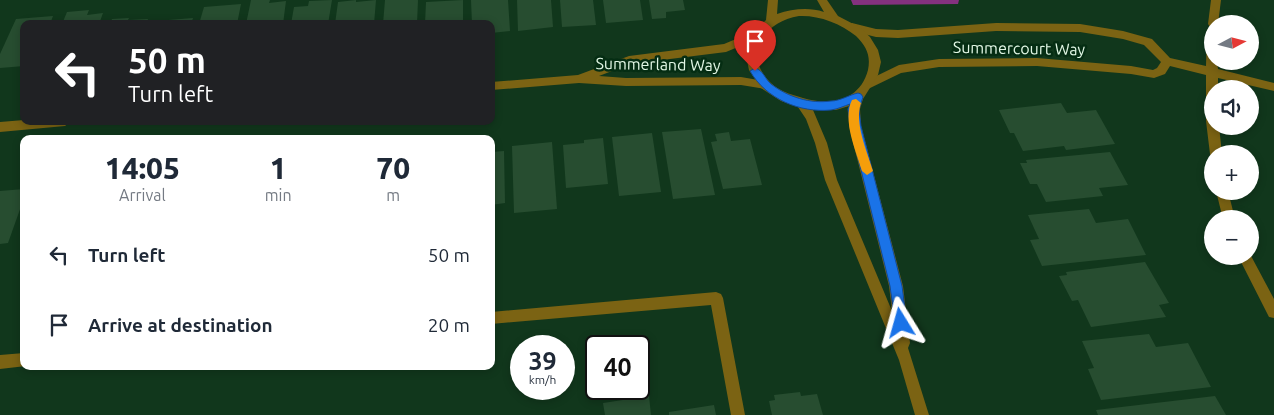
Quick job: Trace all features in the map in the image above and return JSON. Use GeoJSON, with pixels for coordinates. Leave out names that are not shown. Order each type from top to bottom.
{"type":"FeatureCollection","features":[{"type":"Feature","properties":{"kind":"street"},"geometry":{"type":"LineString","coordinates":[[771,22],[772,0]]}},
{"type":"Feature","properties":{"kind":"street"},"geometry":{"type":"LineString","coordinates":[[822,0],[834,18]]}},
{"type":"Feature","properties":{"kind":"street"},"geometry":{"type":"LineString","coordinates":[[1214,15],[1216,0]]}},
{"type":"Feature","properties":{"kind":"street"},"geometry":{"type":"LineString","coordinates":[[858,97],[833,106],[812,105],[782,97],[765,85],[755,71],[751,57],[753,44],[760,33],[771,22],[788,13],[797,12],[820,14],[834,18],[852,27],[871,46],[875,57],[875,68],[868,85],[858,97],[854,109],[855,126],[896,286],[906,360]]}},
{"type":"Feature","properties":{"kind":"street","name":"Summercourt Way"},"geometry":{"type":"LineString","coordinates":[[852,27],[876,33],[898,34],[996,27],[1080,28],[1123,35],[1148,42],[1167,61],[1161,71],[1154,74],[1131,70],[1036,62],[939,63],[899,69],[868,85]]}},
{"type":"Feature","properties":{"kind":"street","name":"Summerland Way"},"geometry":{"type":"LineString","coordinates":[[579,79],[629,60],[726,48],[760,33]]}},
{"type":"Feature","properties":{"kind":"street"},"geometry":{"type":"LineString","coordinates":[[1167,61],[1274,87]]}},
{"type":"Feature","properties":{"kind":"street"},"geometry":{"type":"LineString","coordinates":[[1212,72],[1212,80]]}},
{"type":"Feature","properties":{"kind":"street","name":"Summerland Way"},"geometry":{"type":"LineString","coordinates":[[495,86],[579,79],[626,82],[741,81],[765,85]]}},
{"type":"Feature","properties":{"kind":"street"},"geometry":{"type":"LineString","coordinates":[[802,102],[811,117],[831,180],[906,360],[922,415]]}},
{"type":"Feature","properties":{"kind":"street"},"geometry":{"type":"LineString","coordinates":[[0,127],[22,125]]}},
{"type":"Feature","properties":{"kind":"street"},"geometry":{"type":"LineString","coordinates":[[1249,265],[1274,312]]}},
{"type":"Feature","properties":{"kind":"street"},"geometry":{"type":"LineString","coordinates":[[495,318],[716,298],[738,415]]}},
{"type":"Feature","properties":{"kind":"street"},"geometry":{"type":"LineString","coordinates":[[0,362],[20,360]]}},
{"type":"Feature","properties":{"kind":"shaded area"},"geometry":{"type":"Polygon","coordinates":[[[851,0],[959,0],[958,4],[853,5],[851,0]]]}},
{"type":"Feature","properties":{"kind":"building"},"geometry":{"type":"Polygon","coordinates":[[[251,0],[270,0],[269,3],[286,1],[284,20],[247,20],[251,0]]]}},
{"type":"Feature","properties":{"kind":"building"},"geometry":{"type":"Polygon","coordinates":[[[332,0],[329,20],[292,20],[294,7],[308,6],[309,1],[332,0]]]}},
{"type":"Feature","properties":{"kind":"building"},"geometry":{"type":"Polygon","coordinates":[[[376,0],[374,20],[336,20],[338,2],[376,0]]]}},
{"type":"Feature","properties":{"kind":"building"},"geometry":{"type":"Polygon","coordinates":[[[385,0],[418,0],[417,20],[383,20],[385,0]]]}},
{"type":"Feature","properties":{"kind":"building"},"geometry":{"type":"Polygon","coordinates":[[[463,0],[463,20],[425,20],[426,2],[463,0]]]}},
{"type":"Feature","properties":{"kind":"building"},"geometry":{"type":"Polygon","coordinates":[[[471,0],[508,0],[510,31],[495,33],[495,20],[472,20],[471,0]]]}},
{"type":"Feature","properties":{"kind":"building"},"geometry":{"type":"Polygon","coordinates":[[[517,0],[551,0],[553,27],[518,31],[517,0]]]}},
{"type":"Feature","properties":{"kind":"building"},"geometry":{"type":"Polygon","coordinates":[[[560,0],[593,0],[596,25],[562,27],[560,0]]]}},
{"type":"Feature","properties":{"kind":"building"},"geometry":{"type":"Polygon","coordinates":[[[603,0],[640,0],[643,20],[606,23],[603,0]]]}},
{"type":"Feature","properties":{"kind":"building"},"geometry":{"type":"Polygon","coordinates":[[[649,0],[683,0],[685,10],[666,12],[666,18],[652,19],[649,0]]]}},
{"type":"Feature","properties":{"kind":"building"},"geometry":{"type":"Polygon","coordinates":[[[241,4],[238,20],[200,20],[204,7],[241,4]]]}},
{"type":"Feature","properties":{"kind":"building"},"geometry":{"type":"Polygon","coordinates":[[[89,10],[87,15],[103,13],[100,20],[64,20],[67,12],[89,10]]]}},
{"type":"Feature","properties":{"kind":"building"},"geometry":{"type":"Polygon","coordinates":[[[53,16],[52,20],[20,20],[20,66],[0,68],[0,54],[16,19],[53,16]]]}},
{"type":"Feature","properties":{"kind":"building"},"geometry":{"type":"Polygon","coordinates":[[[129,18],[128,20],[112,19],[129,18]]]}},
{"type":"Feature","properties":{"kind":"building"},"geometry":{"type":"Polygon","coordinates":[[[193,18],[192,20],[168,20],[193,18]]]}},
{"type":"Feature","properties":{"kind":"building"},"geometry":{"type":"Polygon","coordinates":[[[1061,103],[1067,113],[1096,110],[1115,144],[1066,150],[1064,146],[1023,151],[1014,133],[1010,133],[999,110],[1061,103]]]}},
{"type":"Feature","properties":{"kind":"building"},"geometry":{"type":"Polygon","coordinates":[[[701,129],[715,195],[673,199],[662,132],[701,129]]]}},
{"type":"Feature","properties":{"kind":"building"},"geometry":{"type":"Polygon","coordinates":[[[729,132],[731,141],[750,139],[762,185],[723,189],[711,142],[717,141],[715,134],[729,132]]]}},
{"type":"Feature","properties":{"kind":"building"},"geometry":{"type":"Polygon","coordinates":[[[652,133],[661,192],[619,196],[612,137],[652,133]]]}},
{"type":"Feature","properties":{"kind":"building"},"geometry":{"type":"Polygon","coordinates":[[[603,138],[608,184],[566,188],[563,145],[584,143],[584,140],[603,138]]]}},
{"type":"Feature","properties":{"kind":"building"},"geometry":{"type":"Polygon","coordinates":[[[552,142],[557,209],[514,213],[512,146],[552,142]]]}},
{"type":"Feature","properties":{"kind":"building"},"geometry":{"type":"Polygon","coordinates":[[[504,151],[505,203],[495,204],[495,152],[504,151]]]}},
{"type":"Feature","properties":{"kind":"building"},"geometry":{"type":"Polygon","coordinates":[[[1110,152],[1128,185],[1099,188],[1103,196],[1046,202],[1037,184],[1030,184],[1020,163],[1027,163],[1026,160],[1110,152]]]}},
{"type":"Feature","properties":{"kind":"building"},"geometry":{"type":"Polygon","coordinates":[[[20,189],[20,209],[8,243],[0,244],[0,191],[20,189]]]}},
{"type":"Feature","properties":{"kind":"building"},"geometry":{"type":"Polygon","coordinates":[[[1089,209],[1096,223],[1128,219],[1146,255],[1042,266],[1030,240],[1039,239],[1028,215],[1089,209]]]}},
{"type":"Feature","properties":{"kind":"building"},"geometry":{"type":"Polygon","coordinates":[[[1145,262],[1169,303],[1159,305],[1166,317],[1091,327],[1078,300],[1072,301],[1059,276],[1067,275],[1066,272],[1145,262]]]}},
{"type":"Feature","properties":{"kind":"building"},"geometry":{"type":"Polygon","coordinates":[[[1149,334],[1156,347],[1188,343],[1211,387],[1101,400],[1088,369],[1094,368],[1082,341],[1149,334]]]}},
{"type":"Feature","properties":{"kind":"building"},"geometry":{"type":"Polygon","coordinates":[[[800,392],[801,396],[817,394],[823,415],[772,415],[769,401],[775,400],[774,395],[800,392]]]}},
{"type":"Feature","properties":{"kind":"building"},"geometry":{"type":"Polygon","coordinates":[[[1215,396],[1226,415],[1098,415],[1096,410],[1215,396]]]}},
{"type":"Feature","properties":{"kind":"building"},"geometry":{"type":"Polygon","coordinates":[[[623,400],[649,400],[651,415],[605,415],[603,403],[623,400]]]}},
{"type":"Feature","properties":{"kind":"building"},"geometry":{"type":"Polygon","coordinates":[[[714,405],[716,415],[669,415],[669,412],[714,405]]]}},
{"type":"Feature","properties":{"kind":"slow traffic"},"geometry":{"type":"LineString","coordinates":[[856,103],[854,109],[855,126],[867,171]]}},
{"type":"Feature","properties":{"kind":"route"},"geometry":{"type":"LineString","coordinates":[[755,71],[765,85],[782,97],[812,105],[833,106],[858,97],[854,109],[855,126],[896,286],[901,323]]}}]}
